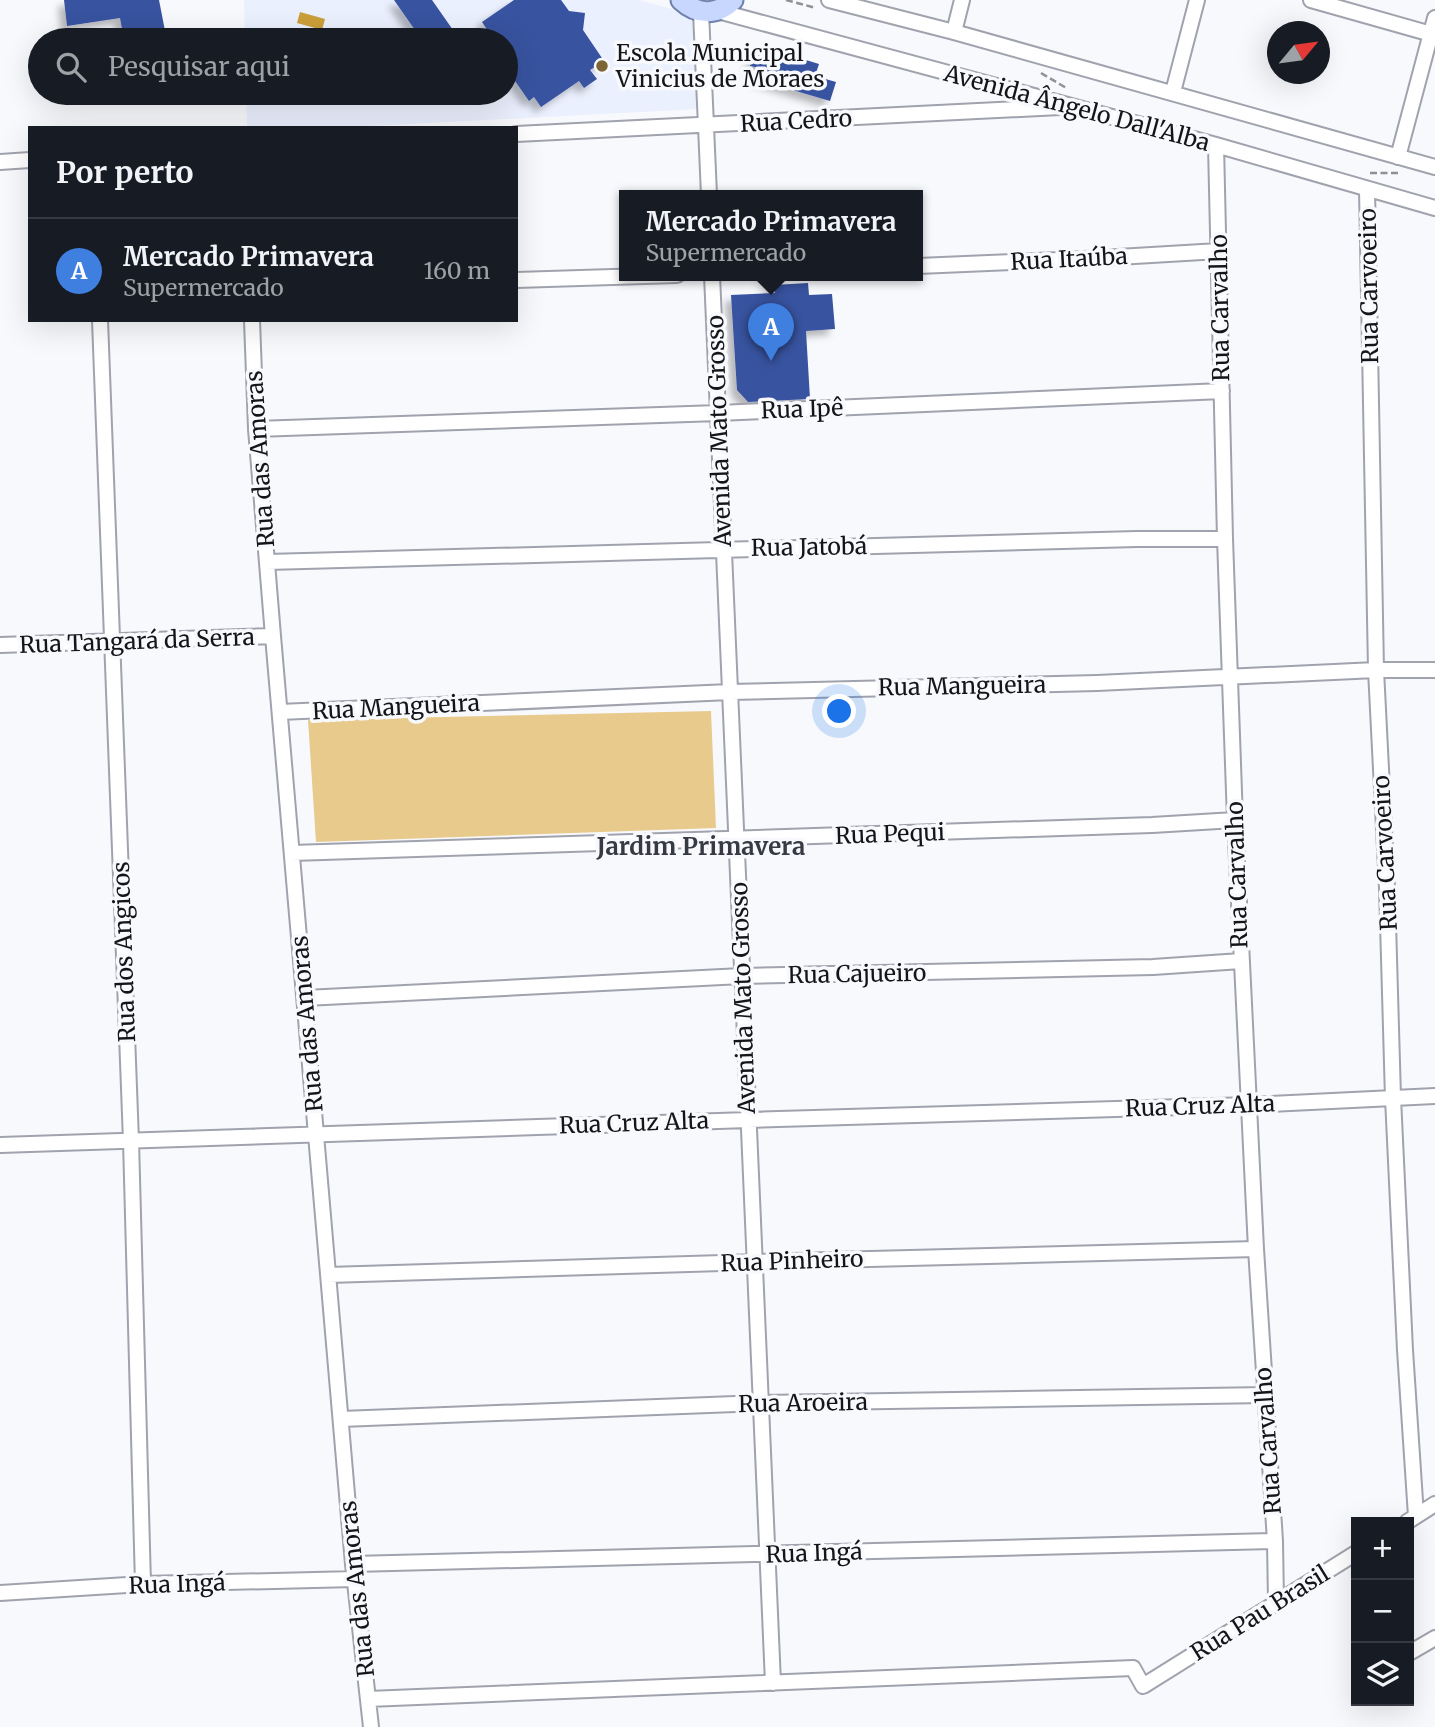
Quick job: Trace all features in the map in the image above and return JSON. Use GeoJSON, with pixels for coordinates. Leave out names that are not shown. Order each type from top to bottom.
{"type":"FeatureCollection","features":[{"type":"Feature","properties":{"kind":"main road","name":"Avenida Ângelo Dall'Alba"},"geometry":{"type":"LineString","coordinates":[[664,0],[704,6]]}},
{"type":"Feature","properties":{"kind":"street"},"geometry":{"type":"LineString","coordinates":[[954,32],[962,0]]}},
{"type":"Feature","properties":{"kind":"street"},"geometry":{"type":"LineString","coordinates":[[1173,92],[1197,0]]}},
{"type":"Feature","properties":{"kind":"street"},"geometry":{"type":"LineString","coordinates":[[1311,0],[1432,34]]}},
{"type":"Feature","properties":{"kind":"street","name":"Avenida Ângelo Dall'Alba"},"geometry":{"type":"LineString","coordinates":[[827,5],[954,32],[1435,167]]}},
{"type":"Feature","properties":{"kind":"street","name":"Avenida Ângelo Dall'Alba"},"geometry":{"type":"LineString","coordinates":[[704,6],[1216,145],[1367,181],[1435,208]]}},
{"type":"Feature","properties":{"kind":"street"},"geometry":{"type":"LineString","coordinates":[[704,6],[709,190]]}},
{"type":"Feature","properties":{"kind":"street"},"geometry":{"type":"LineString","coordinates":[[1398,157],[1435,18]]}},
{"type":"Feature","properties":{"kind":"street","name":"Rua Cedro"},"geometry":{"type":"LineString","coordinates":[[518,134],[1075,107]]}},
{"type":"Feature","properties":{"kind":"street","name":"Rua Carvalho"},"geometry":{"type":"LineString","coordinates":[[1216,145],[1235,820],[1256,1249],[1275,1541],[1276,1603]]}},
{"type":"Feature","properties":{"kind":"street"},"geometry":{"type":"LineString","coordinates":[[0,162],[28,160]]}},
{"type":"Feature","properties":{"kind":"street","name":"Rua Carvoeiro"},"geometry":{"type":"LineString","coordinates":[[1367,181],[1376,670],[1412,1517]]}},
{"type":"Feature","properties":{"kind":"street","name":"Rua Itaúba"},"geometry":{"type":"LineString","coordinates":[[923,266],[1219,251]]}},
{"type":"Feature","properties":{"kind":"street"},"geometry":{"type":"LineString","coordinates":[[518,281],[619,277]]}},
{"type":"Feature","properties":{"kind":"street","name":"Avenida Mato Grosso"},"geometry":{"type":"LineString","coordinates":[[712,281],[773,1683]]}},
{"type":"Feature","properties":{"kind":"street","name":"Rua dos Angicos"},"geometry":{"type":"LineString","coordinates":[[100,322],[131,1141],[143,1584]]}},
{"type":"Feature","properties":{"kind":"street","name":"Rua das Amoras"},"geometry":{"type":"LineString","coordinates":[[252,322],[256,429],[273,636],[353,1563],[371,1727]]}},
{"type":"Feature","properties":{"kind":"street","name":"Rua Ipê"},"geometry":{"type":"LineString","coordinates":[[256,429],[1222,391]]}},
{"type":"Feature","properties":{"kind":"street","name":"Rua Jatobá"},"geometry":{"type":"LineString","coordinates":[[267,562],[1137,539],[1225,539]]}},
{"type":"Feature","properties":{"kind":"street","name":"Rua Tangará da Serra"},"geometry":{"type":"LineString","coordinates":[[0,645],[273,636]]}},
{"type":"Feature","properties":{"kind":"street","name":"Rua Mangueira"},"geometry":{"type":"LineString","coordinates":[[280,712],[730,692],[1097,683],[1376,670],[1435,670]]}},
{"type":"Feature","properties":{"kind":"street","name":"Rua Pequi"},"geometry":{"type":"LineString","coordinates":[[292,853],[1124,826],[1235,820]]}},
{"type":"Feature","properties":{"kind":"street","name":"Rua Cajueiro"},"geometry":{"type":"LineString","coordinates":[[305,998],[742,976],[1153,967],[1241,961]]}},
{"type":"Feature","properties":{"kind":"street","name":"Rua Cruz Alta"},"geometry":{"type":"LineString","coordinates":[[0,1145],[1435,1097]]}},
{"type":"Feature","properties":{"kind":"street","name":"Rua Pinheiro"},"geometry":{"type":"LineString","coordinates":[[328,1275],[1256,1249]]}},
{"type":"Feature","properties":{"kind":"street","name":"Rua Aroeira"},"geometry":{"type":"LineString","coordinates":[[341,1419],[761,1403],[1266,1395]]}},
{"type":"Feature","properties":{"kind":"street"},"geometry":{"type":"LineString","coordinates":[[1414,1518],[1435,1504]]}},
{"type":"Feature","properties":{"kind":"street","name":"Rua Ingá"},"geometry":{"type":"LineString","coordinates":[[353,1563],[1275,1541]]}},
{"type":"Feature","properties":{"kind":"street","name":"Rua Pau Brasil"},"geometry":{"type":"LineString","coordinates":[[773,1683],[1133,1668],[1143,1686],[1351,1556]]}},
{"type":"Feature","properties":{"kind":"street","name":"Rua Ingá"},"geometry":{"type":"LineString","coordinates":[[0,1593],[143,1584],[355,1579]]}},
{"type":"Feature","properties":{"kind":"street"},"geometry":{"type":"LineString","coordinates":[[1414,1650],[1435,1637]]}},
{"type":"Feature","properties":{"kind":"street"},"geometry":{"type":"LineString","coordinates":[[368,1699],[773,1683]]}},
{"type":"Feature","properties":{"kind":"path"},"geometry":{"type":"LineString","coordinates":[[786,0],[827,5]]}},
{"type":"Feature","properties":{"kind":"path"},"geometry":{"type":"LineString","coordinates":[[1035,69],[1068,89]]}},
{"type":"Feature","properties":{"kind":"path"},"geometry":{"type":"LineString","coordinates":[[1367,181],[1409,172]]}},
{"type":"Feature","properties":{"kind":"shaded area","name":"Escola Municipal Vinicius de Moraes"},"geometry":{"type":"Polygon","coordinates":[[[244,0],[639,0],[687,13],[693,23],[698,39],[698,109],[371,126],[247,126],[246,105],[518,105],[518,28],[245,28],[244,0]]]}},
{"type":"Feature","properties":{"kind":"shaded area"},"geometry":{"type":"Polygon","coordinates":[[[300,12],[325,19],[323,28],[297,23],[300,12]]]}},
{"type":"Feature","properties":{"kind":"shaded area"},"geometry":{"type":"Polygon","coordinates":[[[711,711],[716,828],[316,842],[308,720],[711,711]]]}},
{"type":"Feature","properties":{"kind":"building"},"geometry":{"type":"Polygon","coordinates":[[[64,0],[159,0],[164,28],[122,28],[120,18],[67,26],[64,0]]]}},
{"type":"Feature","properties":{"kind":"building"},"geometry":{"type":"Polygon","coordinates":[[[394,0],[432,0],[452,28],[414,28],[394,0]]]}},
{"type":"Feature","properties":{"kind":"building"},"geometry":{"type":"Polygon","coordinates":[[[514,0],[561,0],[569,11],[585,13],[583,30],[604,61],[590,70],[597,79],[584,88],[579,81],[541,107],[534,97],[529,101],[518,85],[518,28],[486,28],[482,22],[514,0]]]}},
{"type":"Feature","properties":{"kind":"building"},"geometry":{"type":"Polygon","coordinates":[[[757,45],[819,64],[815,76],[836,82],[830,101],[752,78],[755,67],[750,66],[757,45]]]}},
{"type":"Feature","properties":{"kind":"building"},"geometry":{"type":"Polygon","coordinates":[[[808,283],[809,295],[832,294],[835,329],[806,331],[810,399],[748,402],[737,390],[731,295],[775,293],[774,285],[808,283]]]}},
{"type":"Feature","properties":{"kind":"place","name":"Escola Municipal Vinicius de Moraes"},"geometry":{"type":"Point","coordinates":[602,66]}},
{"type":"Feature","properties":{"kind":"place","name":"Mercado Primavera"},"geometry":{"type":"Point","coordinates":[771,361]}},
{"type":"Feature","properties":{"kind":"district","name":"Jardim Primavera"},"geometry":{"type":"Point","coordinates":[701,847]}}]}
